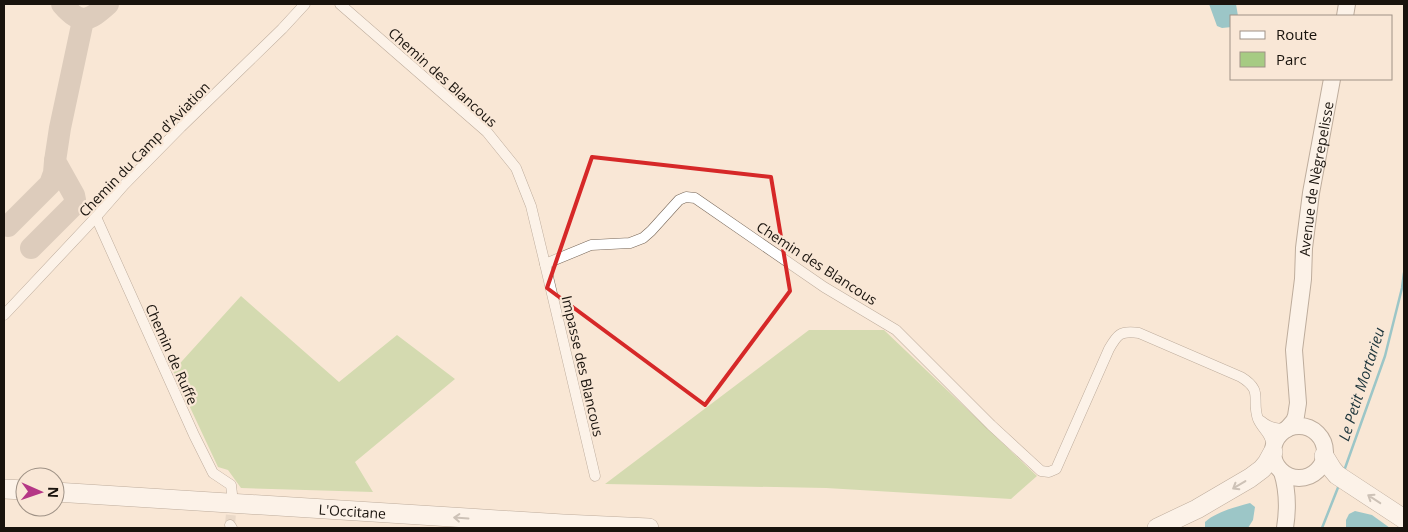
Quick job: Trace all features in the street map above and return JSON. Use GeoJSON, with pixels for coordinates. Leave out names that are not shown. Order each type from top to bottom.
{"type":"FeatureCollection","features":[{"type":"Feature","properties":{"kind":"highway"},"geometry":{"type":"LineString","coordinates":[[1158,528],[1197,509],[1262,470],[1268,463],[1273,450]]}},
{"type":"Feature","properties":{"kind":"highway"},"geometry":{"type":"LineString","coordinates":[[1324,456],[1337,475],[1404,519]]}},
{"type":"Feature","properties":{"kind":"highway","name":"L'Occitane"},"geometry":{"type":"LineString","coordinates":[[65,493],[649,528]]}},
{"type":"Feature","properties":{"kind":"highway","name":"L'Occitane"},"geometry":{"type":"LineString","coordinates":[[65,505],[421,528]]}},
{"type":"Feature","properties":{"kind":"main road","name":"Avenue de Nègrepelisse"},"geometry":{"type":"LineString","coordinates":[[1314,431],[1308,412],[1303,279],[1304,248],[1310,193],[1332,80]]}},
{"type":"Feature","properties":{"kind":"main road","name":"Avenue de Nègrepelisse"},"geometry":{"type":"LineString","coordinates":[[1287,429],[1294,421],[1297,409],[1294,350],[1303,279]]}},
{"type":"Feature","properties":{"kind":"main road"},"geometry":{"type":"LineString","coordinates":[[1301,426],[1314,431],[1324,448],[1322,463],[1318,469],[1313,474],[1298,478],[1282,472],[1274,459],[1273,450],[1276,440],[1287,429],[1301,426]]}},
{"type":"Feature","properties":{"kind":"main road"},"geometry":{"type":"LineString","coordinates":[[1282,472],[1287,492],[1285,528]]}},
{"type":"Feature","properties":{"kind":"main road"},"geometry":{"type":"LineString","coordinates":[[1285,528],[1294,502],[1306,477]]}},
{"type":"Feature","properties":{"kind":"street","name":"Chemin du Camp d'Aviation"},"geometry":{"type":"LineString","coordinates":[[4,315],[130,178],[282,29],[305,4]]}},
{"type":"Feature","properties":{"kind":"street","name":"Chemin des Blancous"},"geometry":{"type":"LineString","coordinates":[[340,4],[487,132],[516,168],[531,206],[545,264],[591,245],[630,243],[643,238],[679,200],[686,197],[695,198],[824,287],[896,330],[991,425],[1041,471],[1046,473],[1056,469],[1109,349],[1117,336],[1125,332],[1138,333],[1250,382],[1255,390],[1258,419],[1270,438],[1273,450]]}},
{"type":"Feature","properties":{"kind":"street","name":"Chemin de Ruffe"},"geometry":{"type":"LineString","coordinates":[[96,217],[194,435],[213,473],[231,486],[232,494]]}},
{"type":"Feature","properties":{"kind":"street","name":"Impasse des Blancous"},"geometry":{"type":"LineString","coordinates":[[545,264],[595,476]]}},
{"type":"Feature","properties":{"kind":"street"},"geometry":{"type":"LineString","coordinates":[[1258,419],[1268,427],[1287,429]]}},
{"type":"Feature","properties":{"kind":"highlighted area"},"geometry":{"type":"Polygon","coordinates":[[[592,157],[771,177],[790,291],[705,405],[547,288],[592,157]]]}},
{"type":"Feature","properties":{"kind":"green space"},"geometry":{"type":"Polygon","coordinates":[[[241,296],[339,382],[397,335],[455,379],[355,462],[373,492],[241,488],[228,470],[218,467],[173,371],[241,296]]]}},
{"type":"Feature","properties":{"kind":"green space"},"geometry":{"type":"Polygon","coordinates":[[[809,330],[884,330],[1037,476],[1011,499],[826,488],[605,484],[809,330]]]}},
{"type":"Feature","properties":{"kind":"water"},"geometry":{"type":"Polygon","coordinates":[[[1209,4],[1236,4],[1238,15],[1230,15],[1230,27],[1222,28],[1217,26],[1209,4]]]}},
{"type":"Feature","properties":{"kind":"water"},"geometry":{"type":"Polygon","coordinates":[[[1250,503],[1255,507],[1253,520],[1248,528],[1205,527],[1205,522],[1215,515],[1250,503]]]}},
{"type":"Feature","properties":{"kind":"water"},"geometry":{"type":"Polygon","coordinates":[[[1355,511],[1372,515],[1390,528],[1346,528],[1346,520],[1349,514],[1355,511]]]}},
{"type":"Feature","properties":{"kind":"waterway","name":"Le Petit Mortarieu"},"geometry":{"type":"LineString","coordinates":[[1344,471],[1385,356],[1404,273]]}},
{"type":"Feature","properties":{"kind":"waterway","name":"Le Petit Mortarieu"},"geometry":{"type":"LineString","coordinates":[[1322,528],[1339,485]]}},
{"type":"Feature","properties":{"kind":"taxiway"},"geometry":{"type":"LineString","coordinates":[[62,4],[75,16],[85,19],[108,4]]}},
{"type":"Feature","properties":{"kind":"taxiway"},"geometry":{"type":"LineString","coordinates":[[31,248],[74,205],[74,195],[55,161],[60,128],[82,25],[86,19]]}},
{"type":"Feature","properties":{"kind":"taxiway"},"geometry":{"type":"LineString","coordinates":[[8,226],[50,184],[54,173],[55,161]]}},
{"type":"Feature","properties":{"kind":"tunnel"},"geometry":{"type":"LineString","coordinates":[[230,525],[232,501]]}}]}
